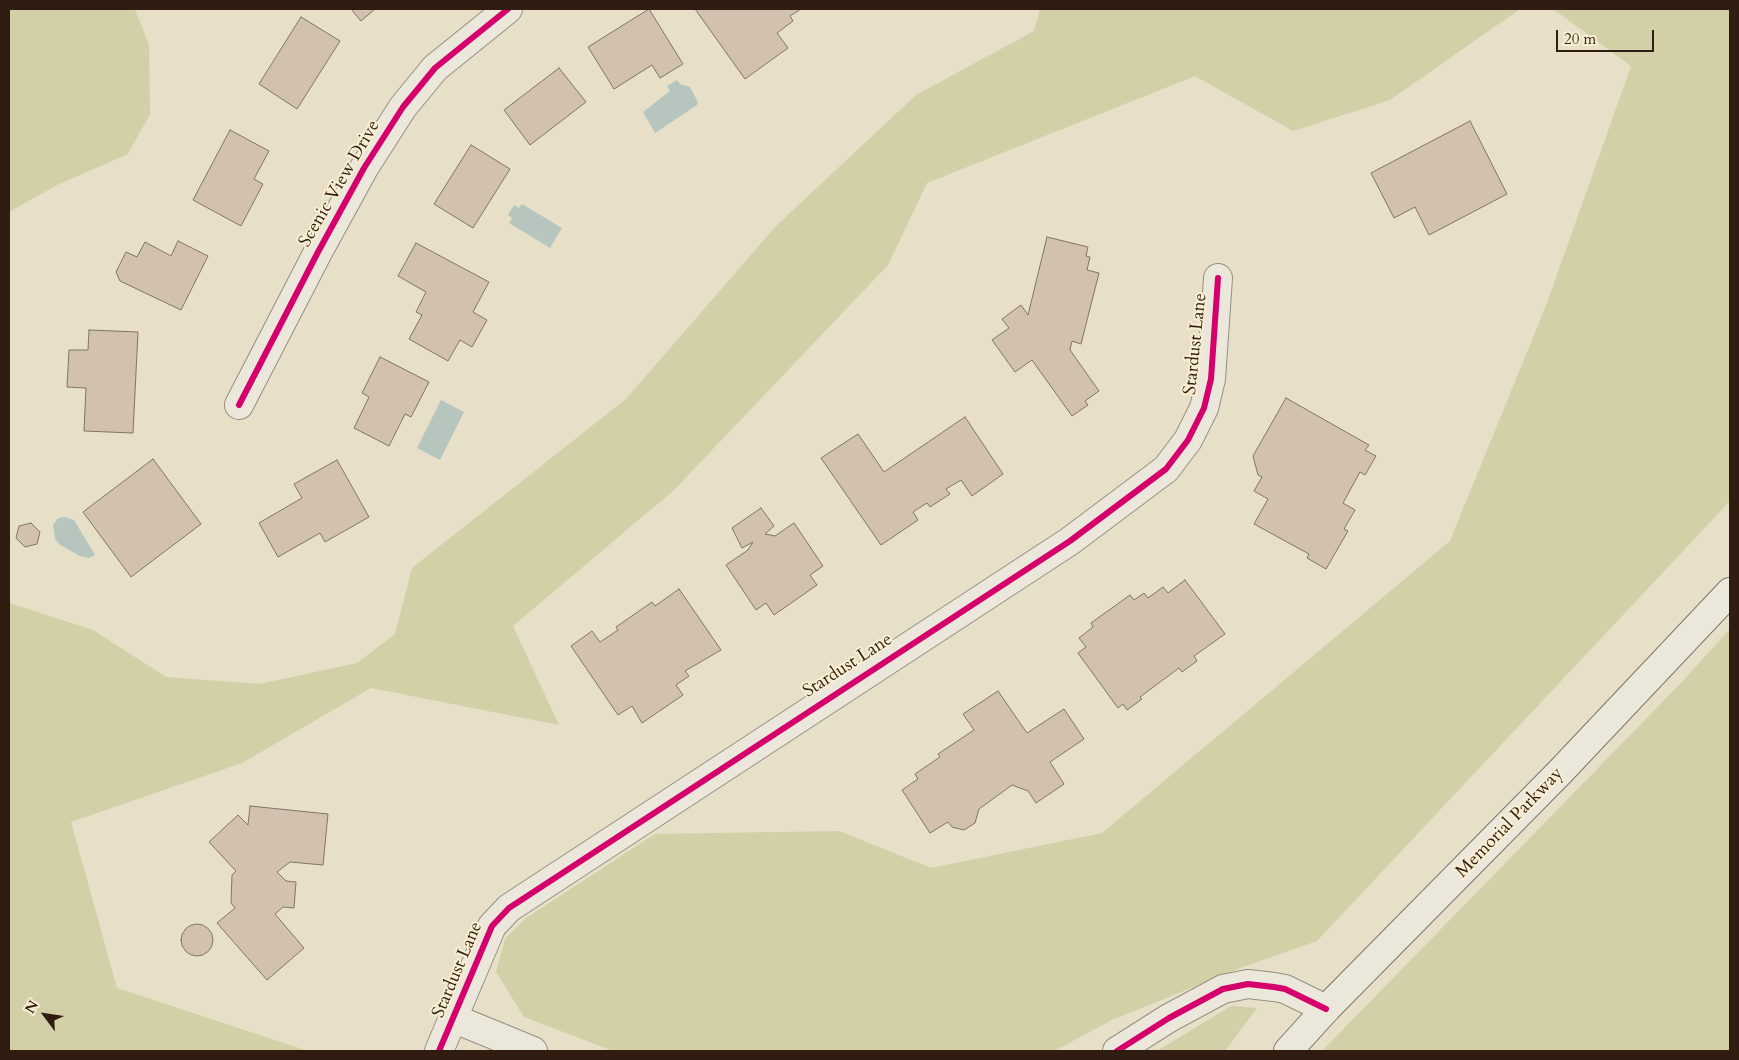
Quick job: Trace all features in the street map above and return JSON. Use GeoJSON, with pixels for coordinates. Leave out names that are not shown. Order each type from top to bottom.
{"type":"FeatureCollection","features":[{"type":"Feature","properties":{"kind":"street","name":"Scenic View Drive"},"geometry":{"type":"LineString","coordinates":[[239,405],[318,252],[364,168],[403,107],[435,68],[508,9]]}},
{"type":"Feature","properties":{"kind":"street","name":"Stardust Lane"},"geometry":{"type":"LineString","coordinates":[[439,1051],[455,1018],[492,926],[509,908],[1070,541],[1137,493],[1166,469],[1188,440],[1204,408],[1211,379],[1218,278]]}},
{"type":"Feature","properties":{"kind":"street","name":"Memorial Parkway"},"geometry":{"type":"LineString","coordinates":[[1288,1051],[1326,1008],[1560,772],[1730,592]]}},
{"type":"Feature","properties":{"kind":"street"},"geometry":{"type":"LineString","coordinates":[[1117,1051],[1169,1018],[1223,989],[1248,984],[1285,990],[1326,1008]]}},
{"type":"Feature","properties":{"kind":"street","name":"Stardust Lane"},"geometry":{"type":"LineString","coordinates":[[455,1018],[533,1051]]}},
{"type":"Feature","properties":{"kind":"shaded area"},"geometry":{"type":"Polygon","coordinates":[[[9,9],[135,9],[149,45],[150,114],[128,154],[57,185],[9,212],[9,9]]]}},
{"type":"Feature","properties":{"kind":"shaded area"},"geometry":{"type":"Polygon","coordinates":[[[1040,9],[1520,9],[1390,100],[1293,131],[1195,76],[927,183],[888,265],[674,490],[513,626],[559,725],[371,688],[242,763],[71,822],[117,988],[308,1051],[9,1051],[9,603],[93,630],[166,677],[260,684],[357,663],[395,634],[412,568],[626,399],[776,226],[916,95],[1034,31],[1040,9]]]}},
{"type":"Feature","properties":{"kind":"shaded area"},"geometry":{"type":"Polygon","coordinates":[[[1553,9],[1730,9],[1730,501],[1317,941],[1243,967],[1112,1020],[1054,1051],[613,1051],[524,1017],[496,972],[505,939],[526,918],[655,834],[839,831],[931,868],[1102,833],[1450,541],[1547,303],[1631,66],[1553,9]]]}},
{"type":"Feature","properties":{"kind":"shaded area"},"geometry":{"type":"Polygon","coordinates":[[[677,80],[680,84],[690,87],[698,102],[697,105],[655,133],[643,112],[670,91],[667,86],[677,80]]]}},
{"type":"Feature","properties":{"kind":"shaded area"},"geometry":{"type":"Polygon","coordinates":[[[522,204],[562,228],[550,248],[509,223],[512,218],[508,215],[514,205],[519,208],[522,204]]]}},
{"type":"Feature","properties":{"kind":"shaded area"},"geometry":{"type":"Polygon","coordinates":[[[441,400],[464,412],[440,460],[417,448],[441,400]]]}},
{"type":"Feature","properties":{"kind":"shaded area"},"geometry":{"type":"Polygon","coordinates":[[[64,517],[74,520],[95,555],[89,558],[80,556],[60,545],[55,539],[53,525],[58,518],[64,517]]]}},
{"type":"Feature","properties":{"kind":"shaded area"},"geometry":{"type":"Polygon","coordinates":[[[1730,629],[1730,1051],[1322,1051],[1681,683],[1730,629]]]}},
{"type":"Feature","properties":{"kind":"shaded area"},"geometry":{"type":"Polygon","coordinates":[[[1231,1006],[1257,1008],[1225,1051],[1157,1051],[1231,1006]]]}},
{"type":"Feature","properties":{"kind":"building"},"geometry":{"type":"Polygon","coordinates":[[[351,9],[375,9],[361,21],[351,9]]]}},
{"type":"Feature","properties":{"kind":"building"},"geometry":{"type":"Polygon","coordinates":[[[649,9],[683,64],[660,78],[652,65],[614,89],[588,47],[649,9]]]}},
{"type":"Feature","properties":{"kind":"building"},"geometry":{"type":"Polygon","coordinates":[[[695,9],[801,9],[790,16],[793,21],[777,33],[788,48],[745,79],[695,9]]]}},
{"type":"Feature","properties":{"kind":"building"},"geometry":{"type":"Polygon","coordinates":[[[301,17],[340,41],[297,109],[259,84],[301,17]]]}},
{"type":"Feature","properties":{"kind":"building"},"geometry":{"type":"Polygon","coordinates":[[[559,68],[586,102],[530,145],[504,110],[559,68]]]}},
{"type":"Feature","properties":{"kind":"building"},"geometry":{"type":"Polygon","coordinates":[[[1470,121],[1507,194],[1429,235],[1415,207],[1394,218],[1371,173],[1470,121]]]}},
{"type":"Feature","properties":{"kind":"building"},"geometry":{"type":"Polygon","coordinates":[[[230,130],[269,151],[254,179],[263,184],[241,226],[193,200],[230,130]]]}},
{"type":"Feature","properties":{"kind":"building"},"geometry":{"type":"Polygon","coordinates":[[[471,145],[510,169],[473,228],[434,204],[471,145]]]}},
{"type":"Feature","properties":{"kind":"building"},"geometry":{"type":"Polygon","coordinates":[[[1047,237],[1088,247],[1086,256],[1090,257],[1087,270],[1099,273],[1081,344],[1072,341],[1070,350],[1099,391],[1085,401],[1088,405],[1072,416],[1032,360],[1015,372],[992,340],[1009,328],[1002,319],[1021,305],[1028,315],[1047,237]]]}},
{"type":"Feature","properties":{"kind":"building"},"geometry":{"type":"Polygon","coordinates":[[[178,241],[208,256],[181,310],[120,281],[116,272],[126,252],[137,257],[145,242],[171,256],[178,241]]]}},
{"type":"Feature","properties":{"kind":"building"},"geometry":{"type":"Polygon","coordinates":[[[416,243],[489,282],[473,312],[487,320],[472,347],[460,340],[448,361],[409,339],[422,315],[416,312],[426,292],[398,276],[416,243]]]}},
{"type":"Feature","properties":{"kind":"building"},"geometry":{"type":"Polygon","coordinates":[[[89,330],[138,332],[133,433],[84,431],[86,388],[67,387],[69,350],[88,350],[89,330]]]}},
{"type":"Feature","properties":{"kind":"building"},"geometry":{"type":"Polygon","coordinates":[[[380,357],[429,382],[411,417],[405,414],[389,446],[354,428],[369,397],[362,393],[380,357]]]}},
{"type":"Feature","properties":{"kind":"building"},"geometry":{"type":"Polygon","coordinates":[[[1286,398],[1369,445],[1365,450],[1376,456],[1365,475],[1360,472],[1343,503],[1355,510],[1344,529],[1348,531],[1326,569],[1307,558],[1309,554],[1254,524],[1268,499],[1254,491],[1262,477],[1258,475],[1253,456],[1286,398]]]}},
{"type":"Feature","properties":{"kind":"building"},"geometry":{"type":"Polygon","coordinates":[[[965,417],[1003,474],[972,496],[961,480],[946,489],[950,494],[930,507],[927,503],[913,512],[918,520],[881,545],[821,458],[858,434],[884,472],[965,417]]]}},
{"type":"Feature","properties":{"kind":"building"},"geometry":{"type":"Polygon","coordinates":[[[153,459],[201,524],[131,577],[83,512],[153,459]]]}},
{"type":"Feature","properties":{"kind":"building"},"geometry":{"type":"Polygon","coordinates":[[[337,460],[369,517],[325,542],[320,533],[278,557],[259,523],[302,498],[294,484],[337,460]]]}},
{"type":"Feature","properties":{"kind":"building"},"geometry":{"type":"Polygon","coordinates":[[[761,508],[774,526],[765,534],[775,536],[794,523],[823,566],[810,575],[817,585],[774,615],[766,603],[756,610],[726,565],[748,550],[753,542],[742,548],[732,528],[761,508]]]}},
{"type":"Feature","properties":{"kind":"building"},"geometry":{"type":"Polygon","coordinates":[[[31,523],[40,532],[37,544],[25,547],[16,538],[19,526],[31,523]]]}},
{"type":"Feature","properties":{"kind":"building"},"geometry":{"type":"Polygon","coordinates":[[[1185,580],[1225,634],[1194,656],[1197,661],[1182,672],[1179,668],[1140,697],[1142,699],[1127,710],[1123,704],[1118,708],[1078,653],[1086,647],[1079,638],[1093,627],[1091,623],[1130,595],[1134,600],[1144,593],[1148,598],[1163,587],[1168,593],[1185,580]]]}},
{"type":"Feature","properties":{"kind":"building"},"geometry":{"type":"Polygon","coordinates":[[[679,589],[721,650],[685,671],[689,676],[676,685],[683,695],[642,723],[632,706],[618,715],[571,646],[592,631],[600,642],[618,630],[616,627],[652,602],[655,606],[679,589]]]}},
{"type":"Feature","properties":{"kind":"building"},"geometry":{"type":"Polygon","coordinates":[[[998,691],[1027,733],[1064,709],[1084,739],[1050,762],[1064,784],[1036,803],[1028,791],[1012,785],[979,809],[975,823],[964,830],[952,827],[948,822],[930,833],[902,790],[918,779],[915,774],[940,757],[938,754],[974,730],[963,714],[998,691]]]}},
{"type":"Feature","properties":{"kind":"building"},"geometry":{"type":"Polygon","coordinates":[[[250,806],[328,814],[323,865],[290,862],[277,872],[286,881],[296,882],[294,908],[283,907],[275,914],[304,948],[267,980],[217,923],[235,908],[231,903],[232,875],[236,871],[209,842],[238,815],[248,825],[250,806]]]}},
{"type":"Feature","properties":{"kind":"building"},"geometry":{"type":"Polygon","coordinates":[[[197,924],[203,925],[208,929],[212,934],[212,946],[208,951],[203,955],[197,956],[191,955],[186,951],[182,946],[181,940],[182,934],[186,929],[191,925],[197,924]]]}},
{"type":"Feature","properties":{"kind":"cycle path"},"geometry":{"type":"LineString","coordinates":[[239,405],[318,252],[364,168],[403,107],[435,68],[508,9]]}},
{"type":"Feature","properties":{"kind":"cycle path"},"geometry":{"type":"LineString","coordinates":[[439,1051],[492,926],[509,908],[1070,541],[1166,469],[1188,440],[1204,408],[1211,379],[1218,278]]}},
{"type":"Feature","properties":{"kind":"cycle path"},"geometry":{"type":"LineString","coordinates":[[1117,1051],[1169,1018],[1223,989],[1248,984],[1285,989],[1326,1009]]}}]}
